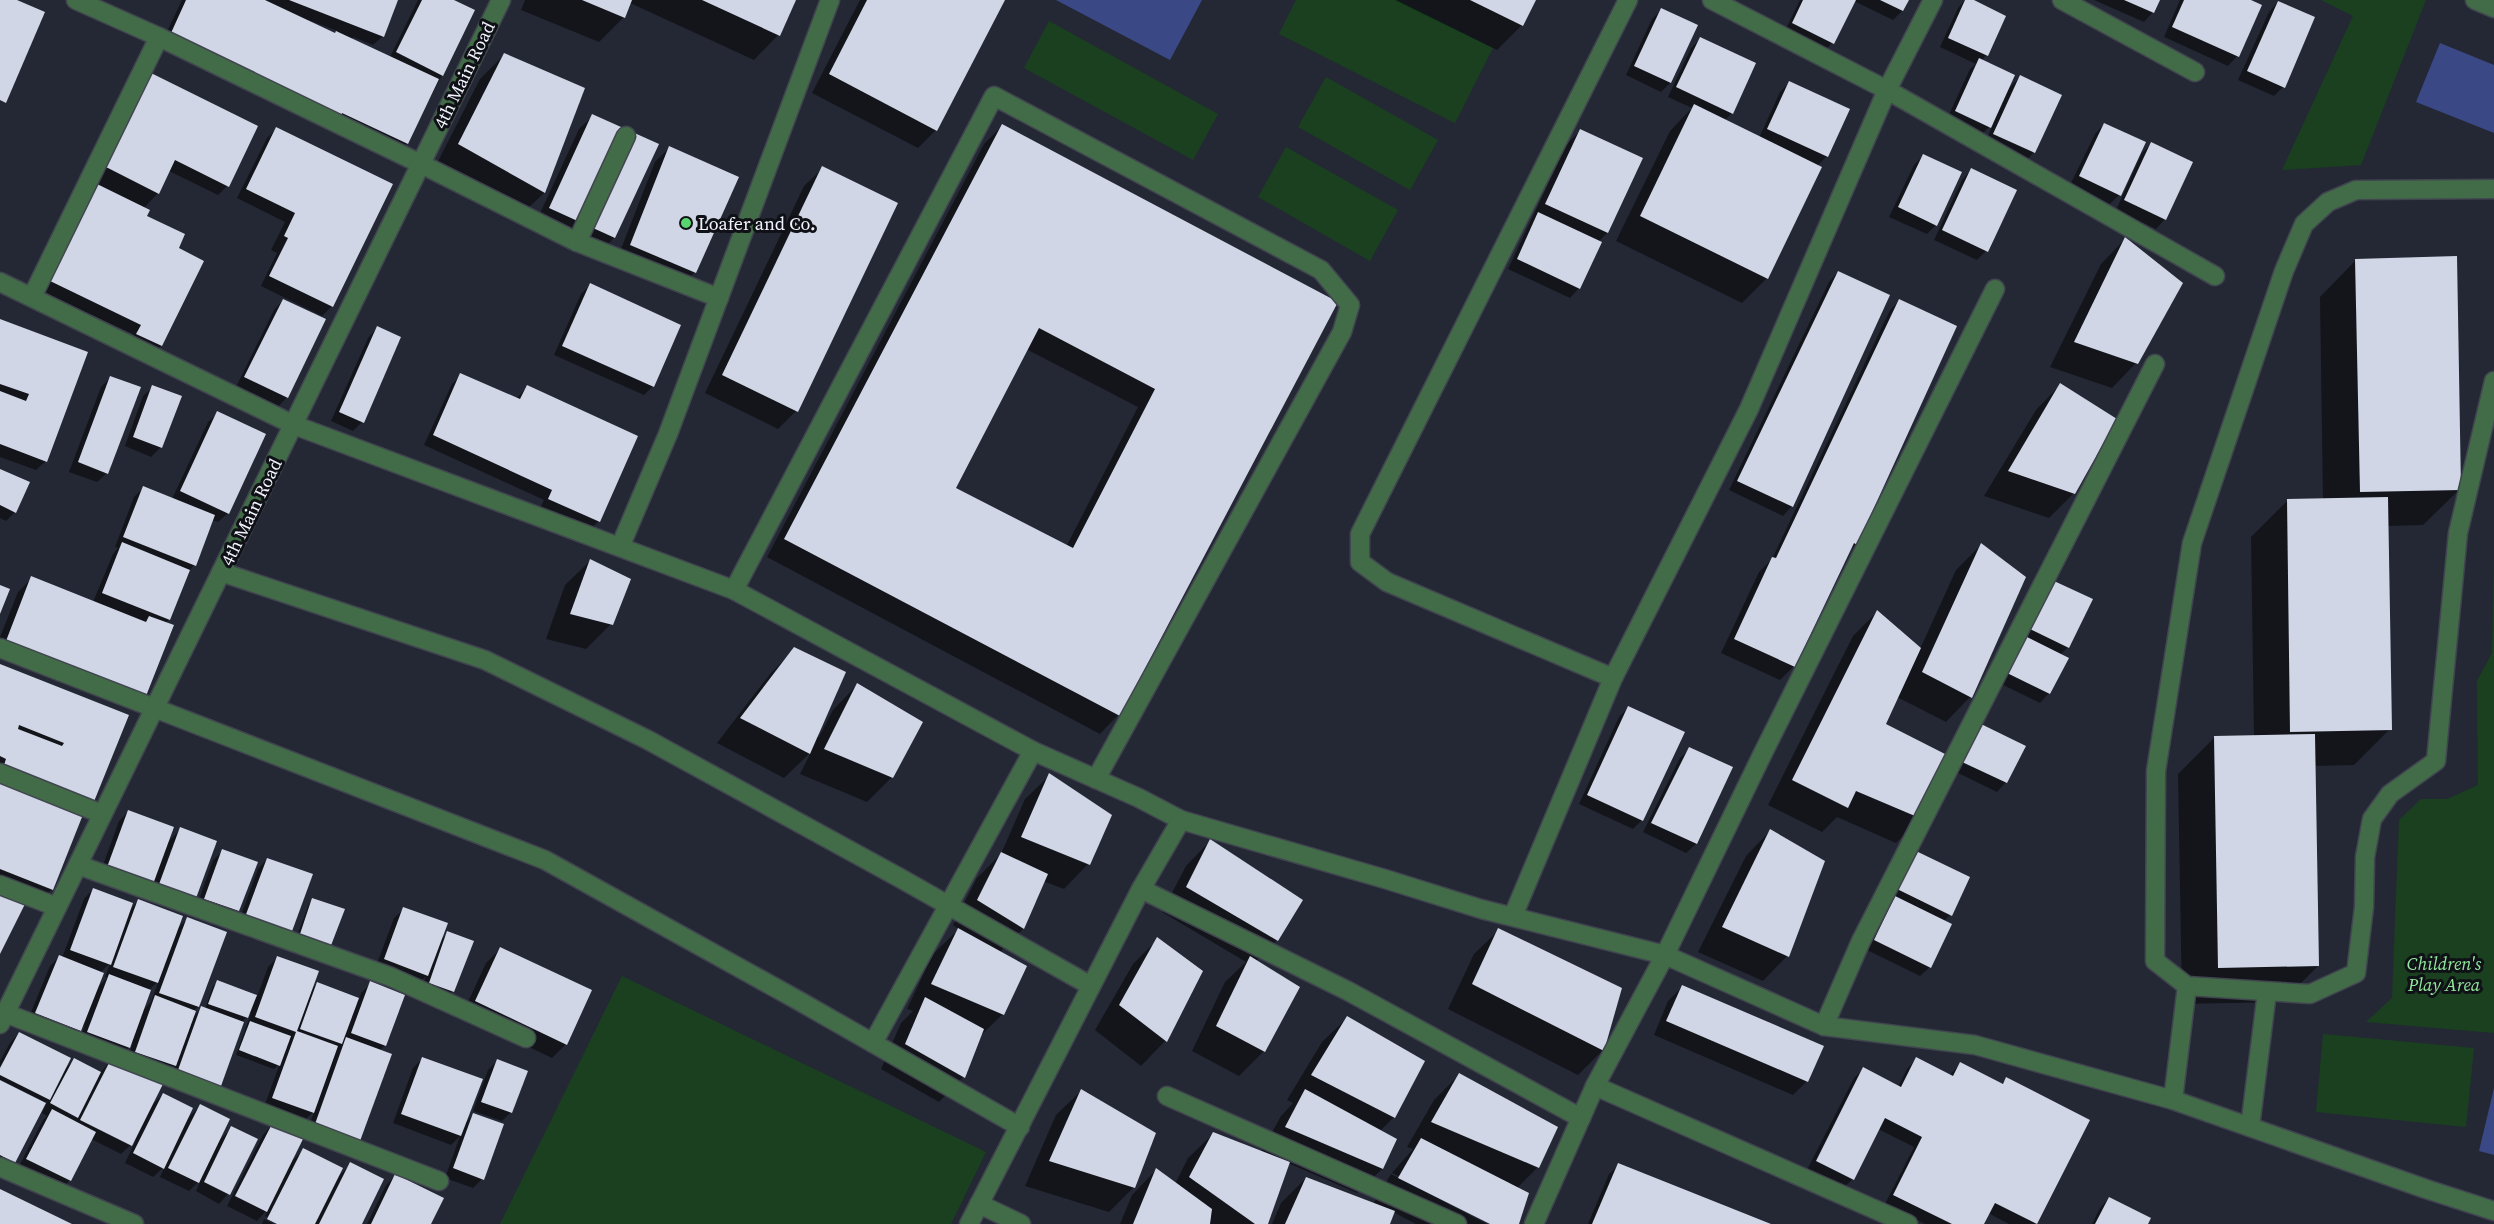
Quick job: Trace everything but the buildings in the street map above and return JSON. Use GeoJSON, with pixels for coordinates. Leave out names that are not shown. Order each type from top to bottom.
{"type":"FeatureCollection","features":[{"type":"Feature","properties":{"kind":"street"},"geometry":{"type":"LineString","coordinates":[[76,0],[106,6],[159,37],[577,242],[719,298]]}},
{"type":"Feature","properties":{"kind":"street"},"geometry":{"type":"LineString","coordinates":[[620,547],[668,435],[830,0]]}},
{"type":"Feature","properties":{"kind":"street"},"geometry":{"type":"LineString","coordinates":[[1613,678],[1387,582],[1360,562],[1360,534],[1628,0]]}},
{"type":"Feature","properties":{"kind":"street"},"geometry":{"type":"LineString","coordinates":[[1712,0],[1887,90],[2215,276]]}},
{"type":"Feature","properties":{"kind":"street"},"geometry":{"type":"LineString","coordinates":[[1513,916],[1613,678],[1749,409],[1887,90],[1933,0]]}},
{"type":"Feature","properties":{"kind":"street"},"geometry":{"type":"LineString","coordinates":[[2062,0],[2195,72]]}},
{"type":"Feature","properties":{"kind":"street"},"geometry":{"type":"LineString","coordinates":[[2475,0],[2494,8]]}},
{"type":"Feature","properties":{"kind":"street","name":"4th Main Road"},"geometry":{"type":"LineString","coordinates":[[3,1018],[500,1]]}},
{"type":"Feature","properties":{"kind":"street"},"geometry":{"type":"LineString","coordinates":[[32,297],[159,37]]}},
{"type":"Feature","properties":{"kind":"street"},"geometry":{"type":"LineString","coordinates":[[734,590],[994,96],[1321,270],[1350,305],[1342,332],[1096,779]]}},
{"type":"Feature","properties":{"kind":"street"},"geometry":{"type":"LineString","coordinates":[[577,242],[626,136]]}},
{"type":"Feature","properties":{"kind":"street"},"geometry":{"type":"LineString","coordinates":[[2494,189],[2356,190],[2328,201],[2304,225],[2284,271],[2192,543],[2156,771],[2155,961],[2187,986],[2310,994],[2356,973],[2364,907],[2365,857],[2372,819],[2390,794],[2436,761],[2458,533],[2494,381]]}},
{"type":"Feature","properties":{"kind":"street"},"geometry":{"type":"LineString","coordinates":[[0,282],[294,425],[734,590],[1033,751],[1181,820],[1481,909],[1665,955],[1824,1026],[1975,1045],[2173,1100],[2494,1211]]}},
{"type":"Feature","properties":{"kind":"street"},"geometry":{"type":"LineString","coordinates":[[1539,1223],[1595,1086],[1665,955],[1763,753],[1995,289]]}},
{"type":"Feature","properties":{"kind":"street"},"geometry":{"type":"LineString","coordinates":[[1824,1026],[1866,931],[2155,364]]}},
{"type":"Feature","properties":{"kind":"street"},"geometry":{"type":"LineString","coordinates":[[221,572],[485,660],[648,740],[1091,986]]}},
{"type":"Feature","properties":{"kind":"street"},"geometry":{"type":"LineString","coordinates":[[0,648],[154,710],[545,860],[1020,1127]]}},
{"type":"Feature","properties":{"kind":"street"},"geometry":{"type":"LineString","coordinates":[[873,1043],[1033,751]]}},
{"type":"Feature","properties":{"kind":"street"},"geometry":{"type":"LineString","coordinates":[[0,772],[102,814]]}},
{"type":"Feature","properties":{"kind":"street"},"geometry":{"type":"LineString","coordinates":[[969,1224],[1141,889],[1181,820]]}},
{"type":"Feature","properties":{"kind":"street"},"geometry":{"type":"LineString","coordinates":[[78,866],[391,977],[526,1038]]}},
{"type":"Feature","properties":{"kind":"street"},"geometry":{"type":"LineString","coordinates":[[0,885],[57,907]]}},
{"type":"Feature","properties":{"kind":"street"},"geometry":{"type":"LineString","coordinates":[[1141,889],[1348,991],[1581,1118]]}},
{"type":"Feature","properties":{"kind":"street"},"geometry":{"type":"LineString","coordinates":[[2173,1100],[2187,986]]}},
{"type":"Feature","properties":{"kind":"street"},"geometry":{"type":"LineString","coordinates":[[2250,1127],[2267,992]]}},
{"type":"Feature","properties":{"kind":"street"},"geometry":{"type":"LineString","coordinates":[[3,1018],[439,1181]]}},
{"type":"Feature","properties":{"kind":"street"},"geometry":{"type":"LineString","coordinates":[[1595,1086],[1908,1224]]}},
{"type":"Feature","properties":{"kind":"street"},"geometry":{"type":"LineString","coordinates":[[1167,1096],[1457,1224]]}},
{"type":"Feature","properties":{"kind":"street"},"geometry":{"type":"LineString","coordinates":[[0,1167],[134,1224]]}},
{"type":"Feature","properties":{"kind":"street"},"geometry":{"type":"LineString","coordinates":[[979,1204],[1022,1224]]}},
{"type":"Feature","properties":{"kind":"green space"},"geometry":{"type":"Polygon","coordinates":[[[1296,0],[1397,0],[1493,48],[1455,123],[1279,34],[1296,0]]]}},
{"type":"Feature","properties":{"kind":"green space"},"geometry":{"type":"Polygon","coordinates":[[[2321,0],[2426,0],[2361,165],[2282,170],[2353,16],[2321,0]]]}},
{"type":"Feature","properties":{"kind":"green space"},"geometry":{"type":"Polygon","coordinates":[[[1049,21],[1218,114],[1193,160],[1024,68],[1049,21]]]}},
{"type":"Feature","properties":{"kind":"green space"},"geometry":{"type":"Polygon","coordinates":[[[1326,77],[1438,140],[1410,190],[1298,127],[1326,77]]]}},
{"type":"Feature","properties":{"kind":"green space"},"geometry":{"type":"Polygon","coordinates":[[[1286,147],[1398,210],[1370,261],[1258,197],[1286,147]]]}},
{"type":"Feature","properties":{"kind":"green space","name":"Children's Play Area"},"geometry":{"type":"Polygon","coordinates":[[[2494,557],[2494,1033],[2366,1022],[2392,998],[2399,820],[2421,799],[2447,799],[2478,785],[2477,681],[2492,653],[2494,557]]]}},
{"type":"Feature","properties":{"kind":"green space"},"geometry":{"type":"Polygon","coordinates":[[[622,976],[986,1152],[951,1224],[500,1224],[622,976]]]}},
{"type":"Feature","properties":{"kind":"green space"},"geometry":{"type":"Polygon","coordinates":[[[2323,1034],[2474,1048],[2466,1127],[2316,1112],[2323,1034]]]}},
{"type":"Feature","properties":{"kind":"water"},"geometry":{"type":"Polygon","coordinates":[[[1056,0],[1202,0],[1170,60],[1056,0]]]}},
{"type":"Feature","properties":{"kind":"water"},"geometry":{"type":"Polygon","coordinates":[[[2440,43],[2494,65],[2494,133],[2416,102],[2440,43]]]}},
{"type":"Feature","properties":{"kind":"water"},"geometry":{"type":"Polygon","coordinates":[[[2494,1088],[2494,1155],[2479,1151],[2494,1088]]]}},
{"type":"Feature","properties":{"kind":"place","name":"Loafer and Co."},"geometry":{"type":"Point","coordinates":[686,223]}}]}
